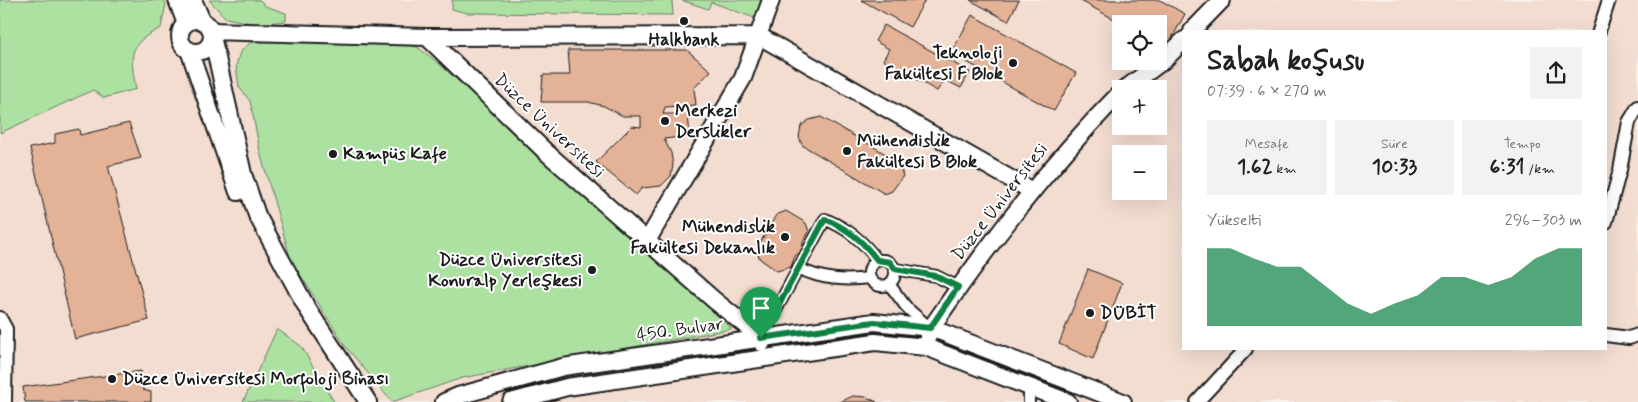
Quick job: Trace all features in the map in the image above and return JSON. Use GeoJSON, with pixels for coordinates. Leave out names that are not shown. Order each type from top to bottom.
{"type":"FeatureCollection","features":[{"type":"Feature","properties":{"kind":"street"},"geometry":{"type":"LineString","coordinates":[[178,0],[203,28],[206,48],[198,52],[189,50]]}},
{"type":"Feature","properties":{"kind":"street"},"geometry":{"type":"LineString","coordinates":[[193,0],[203,28],[243,174],[257,215],[307,308],[368,402]]}},
{"type":"Feature","properties":{"kind":"street"},"geometry":{"type":"LineString","coordinates":[[647,241],[743,78],[771,0]]}},
{"type":"Feature","properties":{"kind":"street"},"geometry":{"type":"LineString","coordinates":[[1193,30],[1222,0]]}},
{"type":"Feature","properties":{"kind":"street"},"geometry":{"type":"LineString","coordinates":[[1599,30],[1609,0]]}},
{"type":"Feature","properties":{"kind":"street"},"geometry":{"type":"LineString","coordinates":[[356,402],[284,288],[247,217],[189,50],[183,44],[180,36],[203,28],[427,37],[759,36],[1032,191]]}},
{"type":"Feature","properties":{"kind":"street","name":"Düzce Üniversitesi"},"geometry":{"type":"LineString","coordinates":[[427,37],[546,152],[761,338]]}},
{"type":"Feature","properties":{"kind":"street"},"geometry":{"type":"LineString","coordinates":[[1137,80],[1164,60],[1182,42]]}},
{"type":"Feature","properties":{"kind":"street","name":"Düzce Üniversitesi"},"geometry":{"type":"LineString","coordinates":[[926,347],[930,328],[958,287],[1032,191],[1085,129],[1112,101]]}},
{"type":"Feature","properties":{"kind":"street"},"geometry":{"type":"LineString","coordinates":[[1607,218],[1620,170],[1629,122],[1638,107]]}},
{"type":"Feature","properties":{"kind":"street"},"geometry":{"type":"LineString","coordinates":[[766,358],[761,338],[825,219],[844,227],[856,236],[877,260],[890,262],[895,269],[894,278],[889,284],[876,285],[870,278],[870,266],[877,260]]}},
{"type":"Feature","properties":{"kind":"street"},"geometry":{"type":"LineString","coordinates":[[798,268],[814,276],[845,281],[870,278]]}},
{"type":"Feature","properties":{"kind":"street"},"geometry":{"type":"LineString","coordinates":[[895,269],[936,276],[958,287]]}},
{"type":"Feature","properties":{"kind":"street"},"geometry":{"type":"LineString","coordinates":[[889,284],[907,308],[930,328]]}},
{"type":"Feature","properties":{"kind":"street"},"geometry":{"type":"LineString","coordinates":[[0,318],[6,329],[5,402]]}},
{"type":"Feature","properties":{"kind":"street","name":"450. Bulvar"},"geometry":{"type":"LineString","coordinates":[[444,402],[458,396],[562,367],[874,322],[930,328],[1122,402]]}},
{"type":"Feature","properties":{"kind":"street"},"geometry":{"type":"LineString","coordinates":[[1607,335],[1629,338],[1638,335]]}},
{"type":"Feature","properties":{"kind":"street"},"geometry":{"type":"LineString","coordinates":[[511,402],[567,387],[875,342],[926,347],[1029,395],[1068,402]]}},
{"type":"Feature","properties":{"kind":"street"},"geometry":{"type":"LineString","coordinates":[[1197,402],[1245,350]]}},
{"type":"Feature","properties":{"kind":"shaded area","name":"Düzce Üniversitesi Konuralp Yerleşkesi"},"geometry":{"type":"Polygon","coordinates":[[[0,0],[1638,0],[1638,402],[0,402],[0,0]]]}},
{"type":"Feature","properties":{"kind":"green space"},"geometry":{"type":"Polygon","coordinates":[[[0,0],[164,0],[166,4],[161,28],[142,40],[133,52],[132,59],[136,89],[104,98],[93,90],[0,133],[0,0]]]}},
{"type":"Feature","properties":{"kind":"green space"},"geometry":{"type":"Polygon","coordinates":[[[209,0],[260,0],[265,6],[286,13],[286,21],[256,24],[226,18],[209,0]]]}},
{"type":"Feature","properties":{"kind":"green space"},"geometry":{"type":"Polygon","coordinates":[[[452,0],[672,0],[673,15],[467,13],[452,9],[452,0]]]}},
{"type":"Feature","properties":{"kind":"green space"},"geometry":{"type":"Polygon","coordinates":[[[681,0],[764,0],[757,19],[711,2],[708,9],[681,0]]]}},
{"type":"Feature","properties":{"kind":"green space"},"geometry":{"type":"Polygon","coordinates":[[[382,41],[417,47],[436,61],[732,329],[462,378],[392,402],[346,347],[291,260],[261,156],[250,101],[239,87],[236,66],[240,52],[251,42],[382,41]]]}},
{"type":"Feature","properties":{"kind":"green space"},"geometry":{"type":"Polygon","coordinates":[[[277,329],[301,346],[334,402],[243,402],[277,329]]]}},
{"type":"Feature","properties":{"kind":"building"},"geometry":{"type":"Polygon","coordinates":[[[861,0],[925,0],[910,27],[861,0]]]}},
{"type":"Feature","properties":{"kind":"building"},"geometry":{"type":"Polygon","coordinates":[[[970,0],[1019,0],[1008,21],[970,0]]]}},
{"type":"Feature","properties":{"kind":"building"},"geometry":{"type":"Polygon","coordinates":[[[1079,0],[1160,0],[1185,14],[1167,47],[1167,15],[1112,15],[1112,18],[1079,0]]]}},
{"type":"Feature","properties":{"kind":"building","name":"Teknoloji Fakültesi F Blok"},"geometry":{"type":"Polygon","coordinates":[[[972,15],[1076,73],[1054,111],[951,53],[972,15]]]}},
{"type":"Feature","properties":{"kind":"building"},"geometry":{"type":"Polygon","coordinates":[[[884,25],[970,72],[961,88],[945,80],[937,91],[883,60],[889,49],[875,41],[884,25]]]}},
{"type":"Feature","properties":{"kind":"building","name":"Merkezi Derslikler"},"geometry":{"type":"Polygon","coordinates":[[[568,50],[687,50],[711,71],[694,88],[696,105],[665,107],[663,114],[688,114],[690,136],[664,139],[671,153],[673,165],[671,176],[661,186],[642,188],[636,195],[596,162],[632,126],[641,127],[641,116],[623,116],[604,106],[588,102],[541,102],[543,75],[570,75],[568,50]]]}},
{"type":"Feature","properties":{"kind":"building","name":"Mühendislik Fakültesi B Blok"},"geometry":{"type":"Polygon","coordinates":[[[821,117],[893,158],[900,166],[903,176],[892,191],[885,194],[802,145],[799,137],[801,126],[809,120],[821,117]]]}},
{"type":"Feature","properties":{"kind":"building"},"geometry":{"type":"Polygon","coordinates":[[[129,123],[141,158],[108,166],[149,320],[75,339],[30,148],[55,143],[55,134],[79,129],[80,135],[129,123]]]}},
{"type":"Feature","properties":{"kind":"building","name":"Mühendislik Fakültesi Dekanlık"},"geometry":{"type":"Polygon","coordinates":[[[786,211],[806,223],[809,232],[803,242],[802,251],[795,256],[791,267],[777,271],[760,259],[756,250],[776,215],[786,211]]]}},
{"type":"Feature","properties":{"kind":"building","name":"DÜBİT"},"geometry":{"type":"Polygon","coordinates":[[[1088,269],[1122,283],[1093,359],[1059,344],[1088,269]]]}},
{"type":"Feature","properties":{"kind":"building","name":"Düzce Üniversitesi Morfoloji Binası"},"geometry":{"type":"Polygon","coordinates":[[[141,371],[143,390],[151,392],[151,402],[25,402],[23,387],[141,371]]]}},
{"type":"Feature","properties":{"kind":"building"},"geometry":{"type":"Polygon","coordinates":[[[853,396],[866,397],[877,402],[840,402],[853,396]]]}},
{"type":"Feature","properties":{"kind":"place","name":"Halkbank"},"geometry":{"type":"Point","coordinates":[684,21]}},
{"type":"Feature","properties":{"kind":"place","name":"Teknoloji Fakültesi F Blok"},"geometry":{"type":"Point","coordinates":[1013,63]}},
{"type":"Feature","properties":{"kind":"place","name":"Merkezi Derslikler"},"geometry":{"type":"Point","coordinates":[665,121]}},
{"type":"Feature","properties":{"kind":"place","name":"Mühendislik Fakültesi B Blok"},"geometry":{"type":"Point","coordinates":[847,151]}},
{"type":"Feature","properties":{"kind":"place","name":"Kampüs Kafe"},"geometry":{"type":"Point","coordinates":[333,154]}},
{"type":"Feature","properties":{"kind":"place","name":"Mühendislik Fakültesi Dekanlık"},"geometry":{"type":"Point","coordinates":[785,237]}},
{"type":"Feature","properties":{"kind":"place","name":"Düzce Üniversitesi Konuralp Yerleşkesi"},"geometry":{"type":"Point","coordinates":[592,270]}},
{"type":"Feature","properties":{"kind":"place","name":"DÜBİT"},"geometry":{"type":"Point","coordinates":[1090,313]}},
{"type":"Feature","properties":{"kind":"place","name":"Düzce Üniversitesi Morfoloji Binası"},"geometry":{"type":"Point","coordinates":[112,379]}},
{"type":"Feature","properties":{"kind":"route"},"geometry":{"type":"LineString","coordinates":[[825,219],[844,227],[862,241],[877,260],[881,259],[890,262],[895,269],[936,276],[958,287],[930,328],[874,322],[761,338],[825,219]]}}]}
